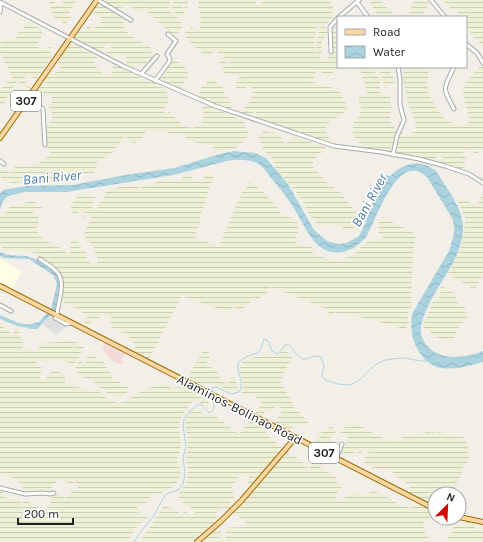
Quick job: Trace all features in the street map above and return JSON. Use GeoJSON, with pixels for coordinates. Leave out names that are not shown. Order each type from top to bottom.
{"type":"FeatureCollection","features":[{"type":"Feature","properties":{"kind":"main road","name":"307"},"geometry":{"type":"LineString","coordinates":[[0,138],[98,0]]}},
{"type":"Feature","properties":{"kind":"main road","name":"Alaminos-Bolinao Road"},"geometry":{"type":"LineString","coordinates":[[0,286],[55,316],[427,505]]}},
{"type":"Feature","properties":{"kind":"main road"},"geometry":{"type":"LineString","coordinates":[[197,542],[242,500],[295,438]]}},
{"type":"Feature","properties":{"kind":"main road"},"geometry":{"type":"LineString","coordinates":[[467,519],[483,522]]}},
{"type":"Feature","properties":{"kind":"street"},"geometry":{"type":"LineString","coordinates":[[98,0],[131,20]]}},
{"type":"Feature","properties":{"kind":"street"},"geometry":{"type":"LineString","coordinates":[[431,0],[444,16]]}},
{"type":"Feature","properties":{"kind":"street"},"geometry":{"type":"LineString","coordinates":[[339,16],[358,1],[367,16]]}},
{"type":"Feature","properties":{"kind":"street"},"geometry":{"type":"LineString","coordinates":[[0,12],[0,2],[155,81],[215,106],[334,146],[419,159],[460,171],[474,177],[483,184]]}},
{"type":"Feature","properties":{"kind":"street"},"geometry":{"type":"LineString","coordinates":[[331,52],[330,27],[337,18]]}},
{"type":"Feature","properties":{"kind":"street"},"geometry":{"type":"LineString","coordinates":[[155,81],[169,62],[170,60],[167,54],[176,41],[168,34]]}},
{"type":"Feature","properties":{"kind":"street"},"geometry":{"type":"LineString","coordinates":[[467,45],[478,53],[483,63]]}},
{"type":"Feature","properties":{"kind":"street"},"geometry":{"type":"LineString","coordinates":[[141,74],[157,56]]}},
{"type":"Feature","properties":{"kind":"street"},"geometry":{"type":"LineString","coordinates":[[393,155],[397,136],[404,120],[400,105],[400,79],[398,68]]}},
{"type":"Feature","properties":{"kind":"street"},"geometry":{"type":"LineString","coordinates":[[453,68],[446,82],[445,90],[446,96],[454,109]]}},
{"type":"Feature","properties":{"kind":"street"},"geometry":{"type":"LineString","coordinates":[[28,98],[43,109],[45,145]]}},
{"type":"Feature","properties":{"kind":"street"},"geometry":{"type":"LineString","coordinates":[[0,161],[4,164]]}},
{"type":"Feature","properties":{"kind":"street"},"geometry":{"type":"LineString","coordinates":[[40,259],[56,271],[61,279],[61,287],[55,316]]}},
{"type":"Feature","properties":{"kind":"street"},"geometry":{"type":"LineString","coordinates":[[0,305],[11,311]]}},
{"type":"Feature","properties":{"kind":"street"},"geometry":{"type":"LineString","coordinates":[[336,459],[342,444]]}},
{"type":"Feature","properties":{"kind":"street"},"geometry":{"type":"LineString","coordinates":[[0,488],[25,494],[54,493]]}},
{"type":"Feature","properties":{"kind":"shaded area"},"geometry":{"type":"Polygon","coordinates":[[[62,0],[76,1],[68,15],[73,21],[68,20],[67,23],[64,24],[53,17],[49,3],[52,1],[61,6],[63,3],[62,0]]]}},
{"type":"Feature","properties":{"kind":"shaded area"},"geometry":{"type":"Polygon","coordinates":[[[99,0],[171,0],[168,9],[180,20],[182,27],[177,35],[172,34],[146,11],[132,10],[132,8],[138,5],[137,3],[131,8],[128,5],[123,8],[120,7],[117,11],[99,0]]]}},
{"type":"Feature","properties":{"kind":"shaded area"},"geometry":{"type":"Polygon","coordinates":[[[174,0],[190,0],[187,3],[187,12],[184,4],[181,4],[185,17],[180,17],[171,9],[174,0]]]}},
{"type":"Feature","properties":{"kind":"shaded area"},"geometry":{"type":"Polygon","coordinates":[[[199,0],[256,0],[257,6],[264,0],[329,0],[333,6],[332,20],[317,27],[314,41],[315,50],[317,56],[316,47],[319,28],[326,27],[328,34],[322,42],[322,53],[319,57],[320,59],[326,59],[332,54],[332,31],[334,27],[337,26],[337,68],[329,77],[317,70],[313,79],[306,80],[339,90],[342,99],[347,103],[344,114],[330,121],[326,128],[326,132],[331,142],[330,144],[254,118],[257,114],[255,112],[248,116],[247,114],[234,111],[235,109],[243,110],[249,102],[253,94],[251,86],[249,85],[241,91],[238,90],[235,86],[241,75],[234,76],[224,73],[222,71],[223,66],[219,62],[222,58],[224,59],[227,62],[225,65],[226,67],[230,65],[230,62],[215,50],[209,57],[206,57],[189,41],[184,34],[191,27],[198,29],[200,28],[201,15],[198,7],[199,0]]]}},
{"type":"Feature","properties":{"kind":"shaded area"},"geometry":{"type":"Polygon","coordinates":[[[370,0],[379,0],[396,16],[380,16],[374,10],[370,0]]]}},
{"type":"Feature","properties":{"kind":"shaded area"},"geometry":{"type":"Polygon","coordinates":[[[417,0],[423,2],[427,1],[429,4],[422,16],[413,12],[416,16],[396,16],[405,15],[413,11],[410,5],[417,0]]]}},
{"type":"Feature","properties":{"kind":"shaded area"},"geometry":{"type":"Polygon","coordinates":[[[442,0],[483,0],[483,46],[468,29],[467,16],[461,16],[442,0]]]}},
{"type":"Feature","properties":{"kind":"shaded area"},"geometry":{"type":"Polygon","coordinates":[[[97,2],[124,19],[123,25],[125,30],[133,37],[153,49],[151,52],[154,56],[152,58],[145,59],[147,63],[146,66],[136,64],[133,69],[125,66],[129,59],[119,54],[114,57],[105,56],[106,52],[111,49],[111,45],[109,44],[105,46],[101,53],[71,37],[76,31],[83,32],[88,26],[94,29],[101,22],[102,19],[91,9],[97,2]]]}},
{"type":"Feature","properties":{"kind":"shaded area"},"geometry":{"type":"Polygon","coordinates":[[[26,23],[33,25],[41,29],[42,32],[37,47],[47,49],[51,45],[50,52],[53,55],[36,79],[29,76],[25,77],[25,82],[30,86],[29,89],[17,81],[0,107],[0,90],[12,77],[0,52],[0,43],[16,38],[19,32],[23,30],[26,23]]]}},
{"type":"Feature","properties":{"kind":"shaded area"},"geometry":{"type":"Polygon","coordinates":[[[70,43],[98,56],[93,64],[105,76],[110,75],[113,71],[113,66],[121,67],[139,76],[144,81],[151,81],[166,89],[169,101],[163,111],[166,114],[169,112],[171,113],[183,126],[193,128],[201,124],[204,119],[202,107],[206,105],[244,121],[244,126],[248,130],[248,137],[236,148],[215,152],[213,145],[199,144],[187,139],[182,134],[176,135],[163,131],[150,131],[146,132],[140,141],[135,143],[129,142],[127,137],[124,137],[111,154],[97,162],[94,175],[65,172],[60,174],[62,180],[49,182],[41,179],[39,172],[37,174],[38,181],[31,178],[28,183],[5,182],[0,176],[0,168],[11,173],[17,164],[21,166],[29,166],[41,162],[51,154],[46,146],[45,132],[48,124],[53,120],[51,116],[53,111],[48,110],[54,99],[48,95],[40,96],[35,91],[39,87],[46,87],[46,83],[43,80],[46,76],[61,69],[58,62],[70,43]]]}},
{"type":"Feature","properties":{"kind":"shaded area"},"geometry":{"type":"Polygon","coordinates":[[[172,59],[186,68],[188,73],[188,77],[180,89],[156,80],[165,75],[172,59]]]}},
{"type":"Feature","properties":{"kind":"shaded area"},"geometry":{"type":"Polygon","coordinates":[[[480,66],[483,67],[483,150],[475,154],[469,149],[464,150],[463,153],[466,158],[463,171],[438,163],[443,157],[438,155],[436,157],[438,161],[436,164],[395,155],[394,151],[401,130],[405,137],[415,132],[416,129],[415,120],[408,104],[403,77],[404,68],[438,68],[437,70],[432,69],[429,71],[427,85],[429,95],[444,118],[459,126],[468,124],[469,118],[463,95],[464,85],[480,66]]]}},
{"type":"Feature","properties":{"kind":"shaded area"},"geometry":{"type":"Polygon","coordinates":[[[359,68],[372,68],[380,79],[380,92],[390,97],[392,110],[390,112],[389,119],[385,119],[386,121],[390,121],[397,132],[389,153],[362,149],[353,135],[353,124],[361,111],[358,99],[359,97],[367,95],[366,86],[359,68]]]}},
{"type":"Feature","properties":{"kind":"shaded area"},"geometry":{"type":"Polygon","coordinates":[[[376,68],[391,68],[391,73],[395,80],[394,83],[385,88],[379,71],[376,68]]]}},
{"type":"Feature","properties":{"kind":"shaded area"},"geometry":{"type":"Polygon","coordinates":[[[208,78],[214,80],[225,91],[224,94],[233,104],[230,111],[199,99],[199,92],[203,85],[207,86],[206,81],[208,78]]]}},
{"type":"Feature","properties":{"kind":"shaded area"},"geometry":{"type":"Polygon","coordinates":[[[265,130],[269,133],[277,133],[283,140],[284,145],[294,137],[326,147],[313,161],[312,166],[329,184],[339,191],[356,212],[358,222],[353,228],[346,230],[339,225],[319,225],[315,222],[307,211],[303,201],[275,167],[273,159],[262,149],[258,134],[261,134],[265,130]]]}},
{"type":"Feature","properties":{"kind":"shaded area"},"geometry":{"type":"Polygon","coordinates":[[[212,173],[214,176],[195,238],[219,246],[242,192],[250,182],[255,184],[274,203],[281,214],[289,216],[298,223],[299,230],[294,241],[302,246],[312,246],[312,252],[318,256],[342,262],[345,258],[352,256],[366,242],[375,239],[382,239],[383,237],[379,233],[378,225],[382,217],[416,234],[413,251],[412,306],[407,314],[409,326],[404,329],[349,314],[347,316],[334,312],[331,317],[328,316],[329,310],[271,287],[265,295],[261,296],[258,300],[254,300],[239,311],[234,306],[228,312],[182,296],[149,359],[133,352],[137,344],[128,340],[130,335],[124,332],[122,333],[110,326],[111,317],[101,314],[98,320],[93,319],[87,329],[83,327],[87,315],[61,301],[62,277],[57,270],[31,251],[8,251],[3,249],[0,243],[0,217],[10,206],[16,206],[33,200],[36,202],[34,204],[35,205],[43,208],[41,210],[35,209],[33,213],[38,217],[39,225],[36,228],[38,233],[46,241],[59,247],[68,254],[70,252],[71,239],[73,238],[87,253],[86,260],[91,263],[97,263],[99,259],[95,254],[93,245],[85,240],[85,229],[91,219],[91,216],[87,213],[76,211],[86,216],[84,218],[71,212],[71,206],[76,197],[83,193],[95,197],[96,199],[92,208],[97,209],[97,205],[104,198],[104,194],[108,190],[136,186],[141,188],[144,185],[151,185],[167,179],[170,179],[172,182],[181,181],[183,176],[188,175],[192,177],[193,181],[204,180],[204,174],[212,173]]]}},
{"type":"Feature","properties":{"kind":"shaded area"},"geometry":{"type":"Polygon","coordinates":[[[483,191],[483,276],[475,289],[473,289],[449,276],[448,274],[461,247],[466,220],[457,199],[461,198],[476,206],[483,191]]]}},
{"type":"Feature","properties":{"kind":"shaded area"},"geometry":{"type":"Polygon","coordinates":[[[0,259],[22,271],[12,290],[0,283],[0,259]]]}},
{"type":"Feature","properties":{"kind":"shaded area"},"geometry":{"type":"Polygon","coordinates":[[[442,286],[457,295],[455,300],[465,307],[465,312],[468,317],[458,329],[451,342],[438,338],[423,327],[432,303],[435,300],[439,300],[441,294],[439,289],[442,286]]]}},
{"type":"Feature","properties":{"kind":"shaded area"},"geometry":{"type":"Polygon","coordinates":[[[52,315],[69,324],[56,335],[43,324],[52,315]]]}},
{"type":"Feature","properties":{"kind":"shaded area"},"geometry":{"type":"Polygon","coordinates":[[[0,323],[4,325],[4,329],[9,331],[10,334],[13,334],[15,328],[19,329],[19,336],[24,340],[20,357],[24,348],[34,352],[37,351],[43,343],[71,340],[84,347],[81,350],[71,346],[82,353],[74,365],[64,361],[41,362],[37,360],[36,364],[43,369],[39,377],[44,380],[52,371],[58,371],[65,376],[66,384],[72,384],[82,389],[89,389],[94,392],[98,390],[108,399],[118,403],[124,402],[145,389],[164,383],[168,384],[170,388],[188,387],[207,399],[208,408],[198,401],[194,401],[184,412],[179,422],[181,445],[178,462],[181,472],[178,481],[174,486],[162,493],[152,495],[146,503],[136,506],[143,512],[134,513],[150,515],[135,529],[129,541],[0,542],[0,490],[3,492],[4,497],[12,500],[20,498],[21,509],[24,500],[43,511],[47,509],[53,495],[57,494],[65,498],[71,493],[71,490],[77,490],[79,485],[75,482],[70,484],[60,479],[52,487],[52,492],[50,493],[42,490],[25,491],[17,479],[0,474],[0,323]]]}},
{"type":"Feature","properties":{"kind":"shaded area"},"geometry":{"type":"Polygon","coordinates":[[[105,343],[125,353],[121,360],[124,362],[122,365],[113,361],[102,349],[105,343]]]}},
{"type":"Feature","properties":{"kind":"shaded area"},"geometry":{"type":"Polygon","coordinates":[[[284,347],[292,358],[283,375],[281,383],[292,401],[293,406],[307,421],[310,428],[304,424],[299,426],[294,425],[288,432],[274,424],[283,409],[276,406],[271,411],[267,409],[261,417],[255,414],[262,403],[254,395],[247,397],[242,393],[243,384],[239,371],[243,361],[246,359],[257,357],[264,353],[278,355],[284,347]]]}},
{"type":"Feature","properties":{"kind":"shaded area"},"geometry":{"type":"Polygon","coordinates":[[[204,349],[211,354],[206,364],[219,373],[220,379],[225,383],[228,383],[232,377],[235,378],[238,389],[229,391],[215,384],[209,385],[204,383],[198,386],[186,379],[204,349]]]}},
{"type":"Feature","properties":{"kind":"shaded area"},"geometry":{"type":"Polygon","coordinates":[[[88,354],[92,354],[96,357],[95,363],[98,359],[102,360],[112,375],[112,378],[131,389],[121,397],[116,397],[107,393],[93,380],[84,378],[77,374],[75,367],[81,358],[82,363],[85,363],[88,360],[88,354]]]}},
{"type":"Feature","properties":{"kind":"shaded area"},"geometry":{"type":"Polygon","coordinates":[[[194,409],[206,415],[213,414],[239,434],[251,419],[269,428],[265,433],[282,449],[250,487],[248,485],[249,477],[242,474],[239,476],[230,490],[235,494],[233,501],[230,502],[233,507],[228,511],[224,507],[214,514],[219,520],[209,526],[193,542],[140,542],[163,507],[172,508],[186,517],[181,508],[190,515],[195,513],[194,510],[183,503],[178,496],[187,480],[188,471],[186,458],[188,445],[185,423],[188,414],[194,409]]]}},
{"type":"Feature","properties":{"kind":"shaded area"},"geometry":{"type":"Polygon","coordinates":[[[347,423],[356,423],[385,439],[399,441],[402,437],[428,432],[438,432],[463,437],[468,445],[468,462],[463,467],[456,486],[427,486],[427,503],[408,494],[411,484],[407,484],[394,476],[393,472],[389,469],[376,469],[365,464],[364,461],[369,452],[367,450],[364,450],[361,454],[357,452],[356,449],[351,456],[342,453],[342,448],[348,438],[339,431],[343,430],[347,423]]]}},
{"type":"Feature","properties":{"kind":"shaded area"},"geometry":{"type":"Polygon","coordinates":[[[330,427],[335,428],[336,432],[330,439],[338,447],[332,455],[314,446],[316,438],[321,439],[317,435],[330,427]]]}},
{"type":"Feature","properties":{"kind":"shaded area"},"geometry":{"type":"Polygon","coordinates":[[[287,451],[308,466],[307,471],[310,472],[311,470],[309,466],[316,456],[313,451],[325,457],[320,467],[336,477],[336,482],[342,486],[335,497],[339,501],[350,493],[366,495],[370,492],[376,492],[398,504],[410,508],[416,503],[427,508],[427,520],[423,523],[424,531],[429,537],[427,542],[199,542],[215,529],[221,532],[220,537],[224,539],[229,535],[224,531],[225,528],[244,527],[246,524],[245,522],[233,512],[287,451]]]}},
{"type":"Feature","properties":{"kind":"shaded area"},"geometry":{"type":"Polygon","coordinates":[[[467,522],[473,523],[475,529],[483,531],[483,542],[448,542],[448,538],[456,526],[467,526],[467,522]]]}},
{"type":"Feature","properties":{"kind":"water"},"geometry":{"type":"Polygon","coordinates":[[[234,151],[255,153],[266,158],[288,184],[314,230],[327,241],[338,244],[347,243],[359,236],[373,202],[386,181],[386,175],[390,176],[406,165],[418,163],[424,164],[436,171],[458,207],[463,223],[463,231],[461,243],[455,259],[427,308],[421,326],[421,334],[423,340],[436,353],[460,357],[483,351],[483,362],[459,368],[440,368],[428,362],[422,356],[414,343],[411,327],[413,312],[449,251],[454,234],[452,218],[427,177],[416,171],[406,172],[397,180],[389,191],[366,237],[356,246],[343,252],[325,250],[318,245],[307,231],[283,192],[265,170],[257,163],[245,160],[230,160],[173,175],[66,192],[24,192],[8,196],[3,201],[0,209],[0,194],[3,190],[27,186],[73,185],[125,175],[174,168],[234,151]]]}},
{"type":"Feature","properties":{"kind":"water"},"geometry":{"type":"Polygon","coordinates":[[[0,252],[7,255],[26,256],[38,260],[56,273],[60,280],[55,311],[37,329],[29,329],[28,325],[39,322],[51,309],[57,284],[53,275],[29,259],[5,258],[0,256],[0,252]]]}},
{"type":"Feature","properties":{"kind":"waterway"},"geometry":{"type":"LineString","coordinates":[[0,317],[20,325],[33,326]]}},
{"type":"Feature","properties":{"kind":"waterway"},"geometry":{"type":"LineString","coordinates":[[210,392],[212,388],[216,387],[231,394],[239,392],[241,381],[238,365],[240,361],[258,353],[264,339],[268,341],[272,351],[278,354],[286,344],[289,345],[300,358],[308,359],[315,356],[321,357],[324,365],[323,378],[344,385],[352,384],[372,367],[386,360],[404,358],[429,361]]}},
{"type":"Feature","properties":{"kind":"waterway"},"geometry":{"type":"LineString","coordinates":[[134,542],[153,517],[164,497],[168,493],[178,490],[183,484],[185,474],[183,457],[186,447],[183,425],[184,419],[197,405],[202,405],[209,413],[212,411],[214,405],[210,395]]}},
{"type":"Feature","properties":{"kind":"water label","name":"Bani River"},"geometry":{"type":"Point","coordinates":[52,177]}},
{"type":"Feature","properties":{"kind":"water label","name":"Bani River"},"geometry":{"type":"Point","coordinates":[369,200]}}]}
